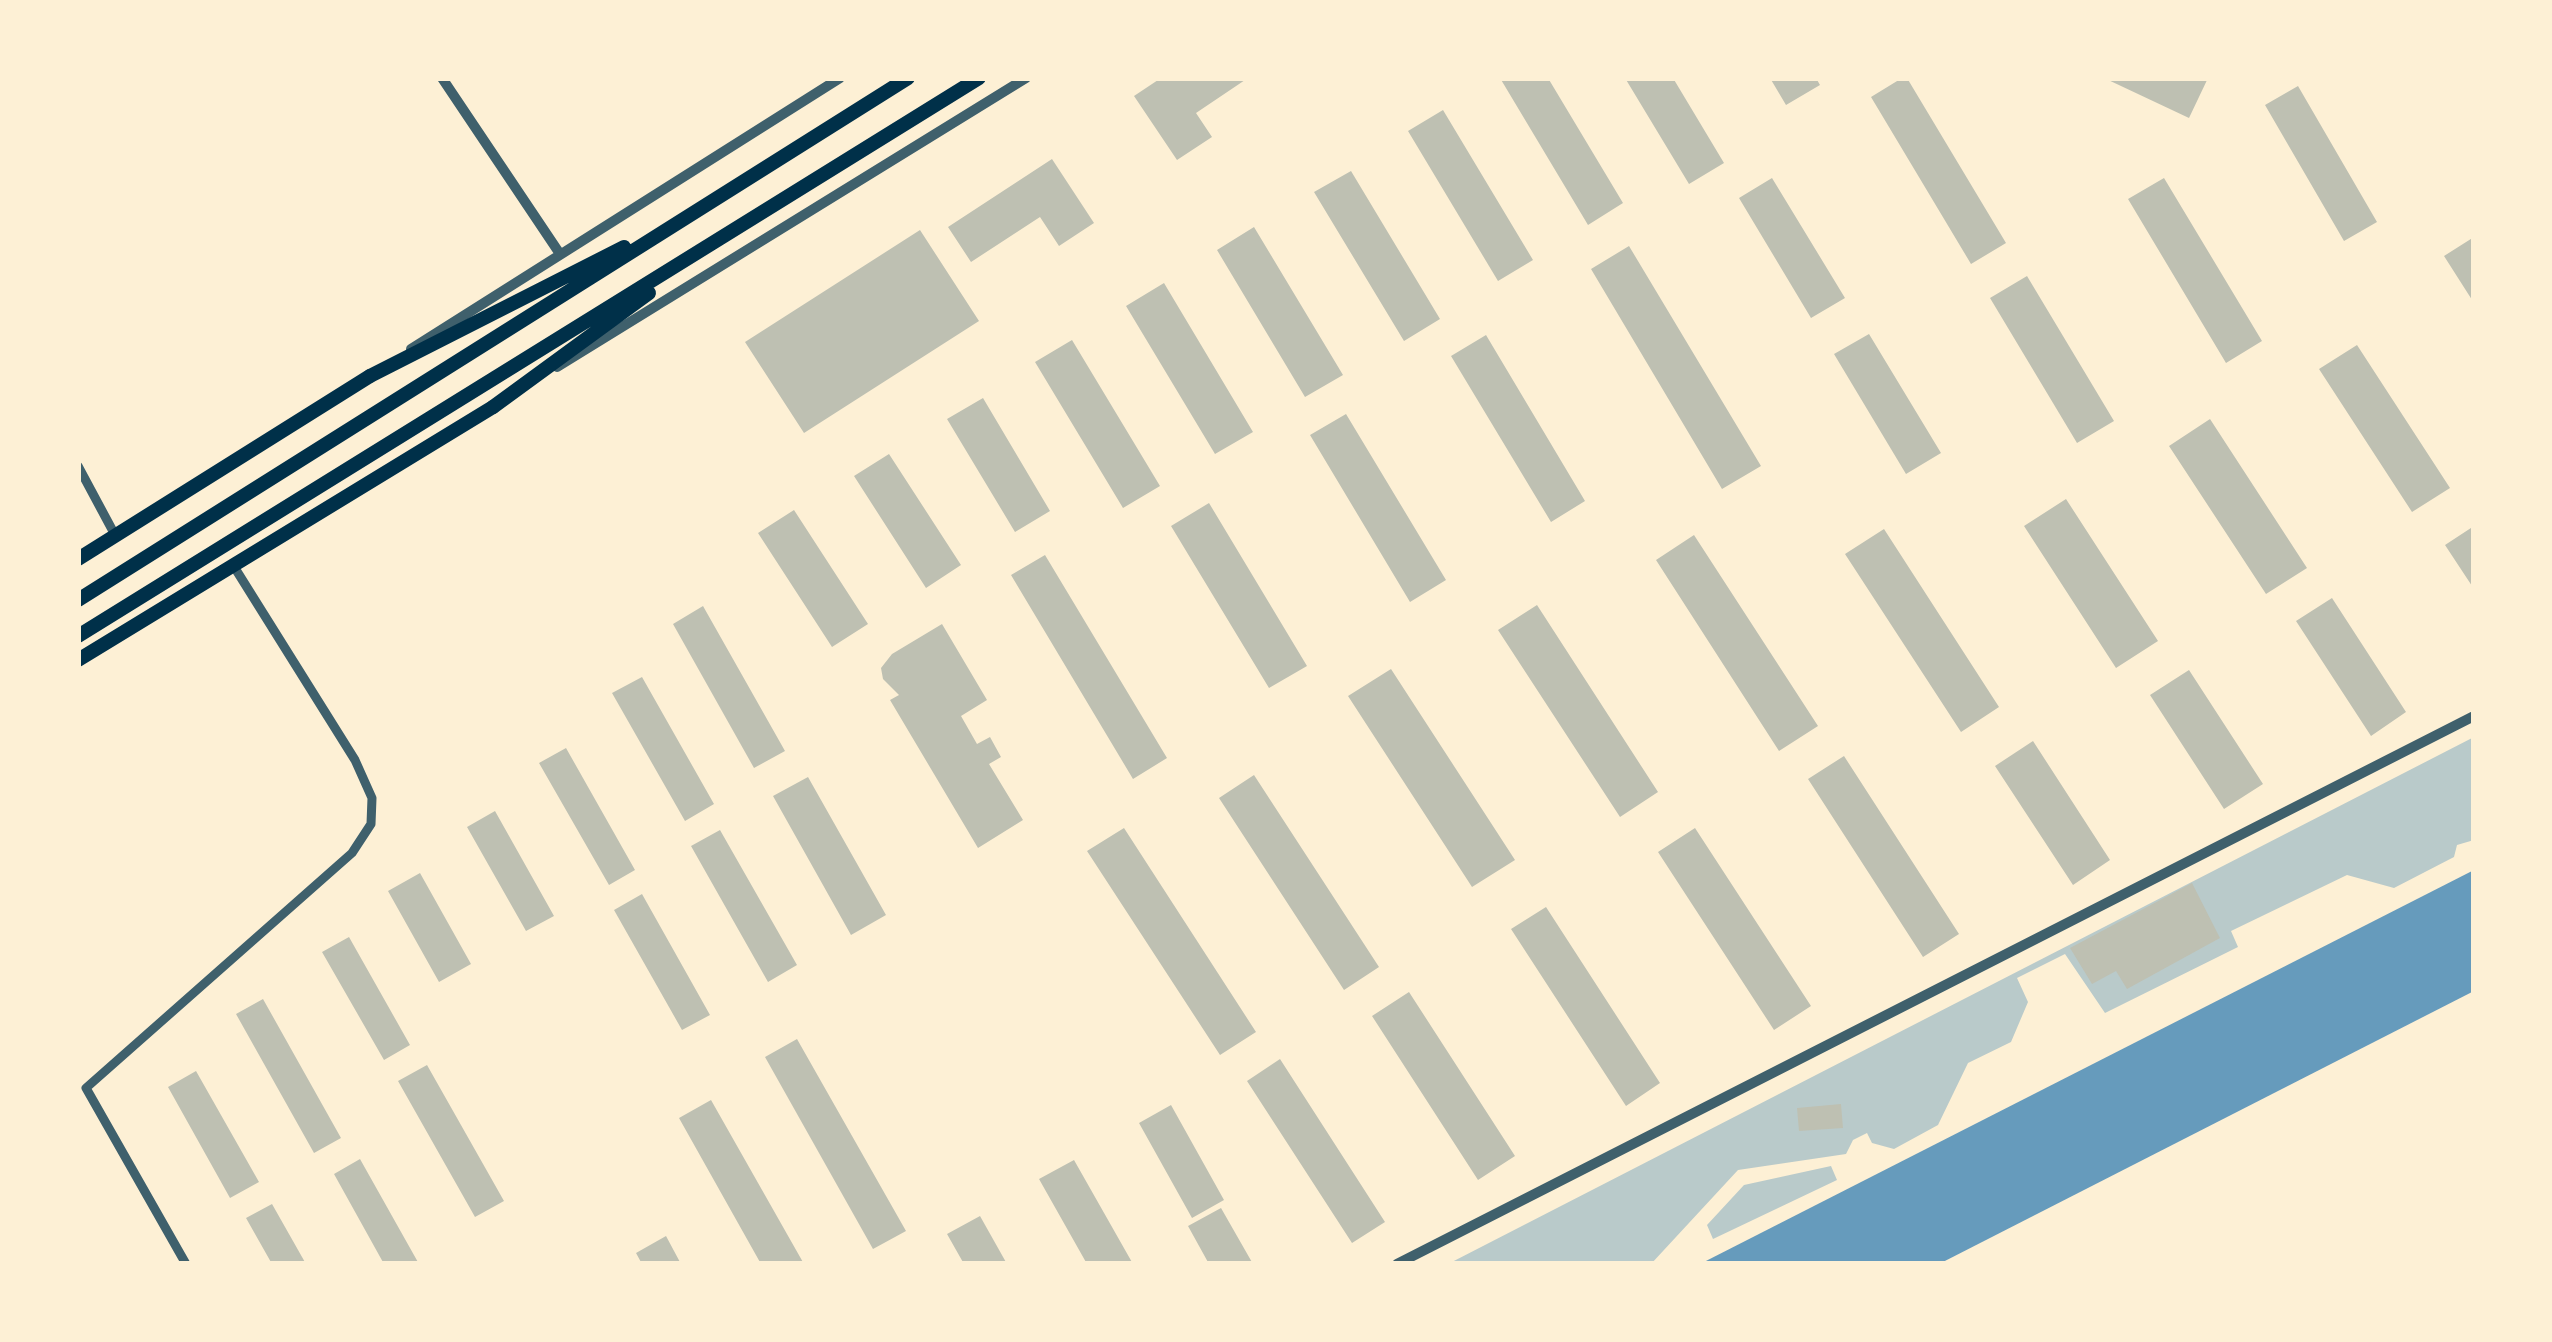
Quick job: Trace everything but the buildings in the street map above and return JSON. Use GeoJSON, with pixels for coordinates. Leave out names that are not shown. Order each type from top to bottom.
{"type":"FeatureCollection","features":[{"type":"Feature","properties":{"kind":"main road"},"geometry":{"type":"LineString","coordinates":[[78,600],[908,78]]}},
{"type":"Feature","properties":{"kind":"main road"},"geometry":{"type":"LineString","coordinates":[[78,636],[979,78]]}},
{"type":"Feature","properties":{"kind":"main road"},"geometry":{"type":"LineString","coordinates":[[78,559],[370,376],[704,206]]}},
{"type":"Feature","properties":{"kind":"main road"},"geometry":{"type":"LineString","coordinates":[[78,660],[493,407],[728,235]]}},
{"type":"Feature","properties":{"kind":"street"},"geometry":{"type":"LineString","coordinates":[[442,78],[558,251]]}},
{"type":"Feature","properties":{"kind":"street"},"geometry":{"type":"LineString","coordinates":[[370,376],[558,251],[840,78]]}},
{"type":"Feature","properties":{"kind":"street"},"geometry":{"type":"LineString","coordinates":[[493,407],[1026,78]]}},
{"type":"Feature","properties":{"kind":"street"},"geometry":{"type":"LineString","coordinates":[[78,466],[115,535]]}},
{"type":"Feature","properties":{"kind":"street"},"geometry":{"type":"LineString","coordinates":[[186,1264],[86,1088],[352,854],[371,824],[372,798],[355,760],[233,566]]}},
{"type":"Feature","properties":{"kind":"street"},"geometry":{"type":"LineString","coordinates":[[1397,1264],[2474,716]]}},
{"type":"Feature","properties":{"kind":"shaded area"},"geometry":{"type":"Polygon","coordinates":[[[2474,737],[2474,840],[2457,845],[2454,857],[2394,888],[2347,875],[2231,931],[2238,947],[2105,1013],[2065,954],[2017,978],[2028,1002],[2011,1042],[1968,1063],[1938,1125],[1894,1149],[1872,1143],[1867,1133],[1853,1140],[1846,1154],[1738,1170],[1651,1264],[1448,1264],[2474,737]]]}},
{"type":"Feature","properties":{"kind":"shaded area"},"geometry":{"type":"Polygon","coordinates":[[[1831,1166],[1837,1180],[1713,1239],[1707,1225],[1744,1185],[1831,1166]]]}},
{"type":"Feature","properties":{"kind":"water"},"geometry":{"type":"Polygon","coordinates":[[[2474,870],[2474,991],[1939,1264],[1700,1264],[2474,870]]]}}]}
